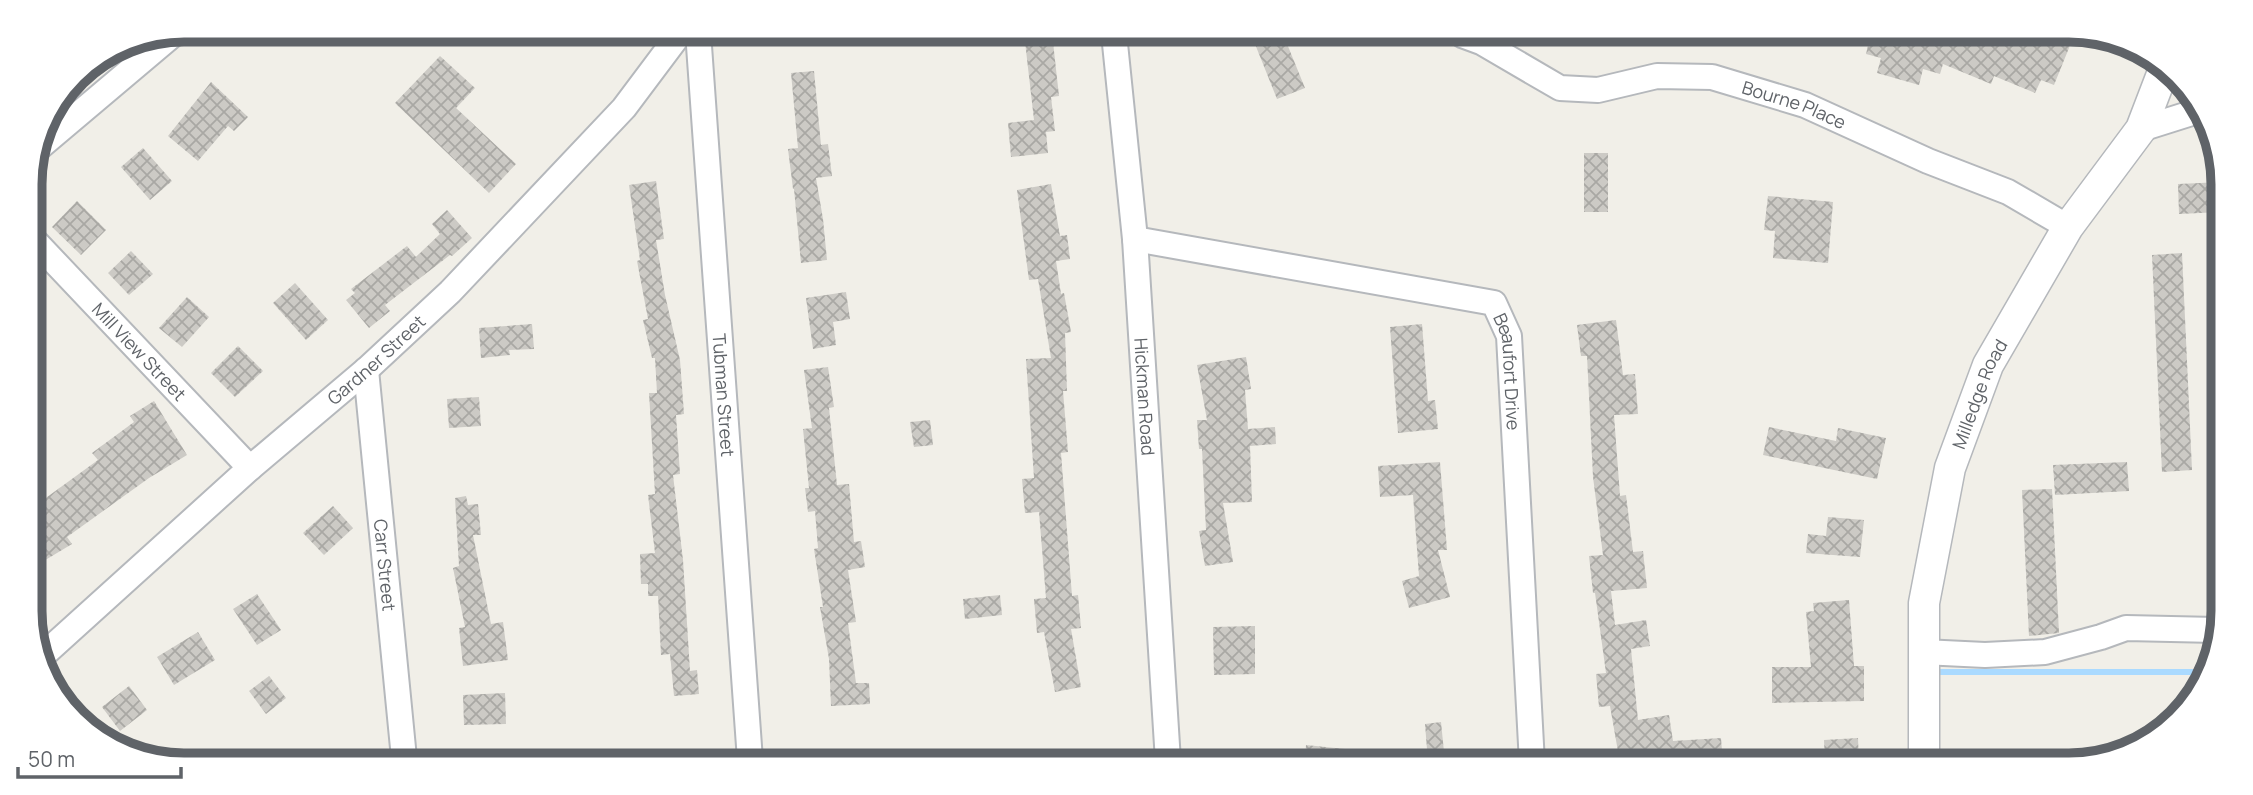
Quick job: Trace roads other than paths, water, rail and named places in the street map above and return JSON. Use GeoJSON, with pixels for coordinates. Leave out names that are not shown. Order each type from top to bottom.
{"type":"FeatureCollection","features":[{"type":"Feature","properties":{"kind":"street","name":"Gardner Street"},"geometry":{"type":"LineString","coordinates":[[48,650],[250,468],[366,370],[450,292],[624,108],[674,42]]}},
{"type":"Feature","properties":{"kind":"street","name":"Tubman Street"},"geometry":{"type":"LineString","coordinates":[[699,42],[750,753]]}},
{"type":"Feature","properties":{"kind":"street","name":"Hickman Road"},"geometry":{"type":"LineString","coordinates":[[1115,42],[1135,239],[1167,753]]}},
{"type":"Feature","properties":{"kind":"street","name":"Bourne Place"},"geometry":{"type":"LineString","coordinates":[[1481,42],[1510,46],[1560,88],[1598,90],[1657,76],[1712,77],[1805,104],[1928,161],[2008,192],[2068,226]]}},
{"type":"Feature","properties":{"kind":"street"},"geometry":{"type":"LineString","coordinates":[[50,138],[161,44]]}},
{"type":"Feature","properties":{"kind":"street","name":"Milledge Road"},"geometry":{"type":"LineString","coordinates":[[1924,753],[1924,603],[1950,468],[1988,365],[2068,226],[2141,129],[2161,77]]}},
{"type":"Feature","properties":{"kind":"street"},"geometry":{"type":"LineString","coordinates":[[2141,129],[2192,113]]}},
{"type":"Feature","properties":{"kind":"street","name":"Beaufort Drive"},"geometry":{"type":"LineString","coordinates":[[1135,239],[1493,303],[1509,337],[1531,753]]}},
{"type":"Feature","properties":{"kind":"street","name":"Mill View Street"},"geometry":{"type":"LineString","coordinates":[[42,249],[250,468]]}},
{"type":"Feature","properties":{"kind":"street","name":"Carr Street"},"geometry":{"type":"LineString","coordinates":[[366,370],[404,753]]}},
{"type":"Feature","properties":{"kind":"street"},"geometry":{"type":"LineString","coordinates":[[1923,652],[1985,655],[2045,652],[2126,628],[2210,630]]}},
{"type":"Feature","properties":{"kind":"waterway"},"geometry":{"type":"LineString","coordinates":[[1932,672],[2197,672]]}}]}
